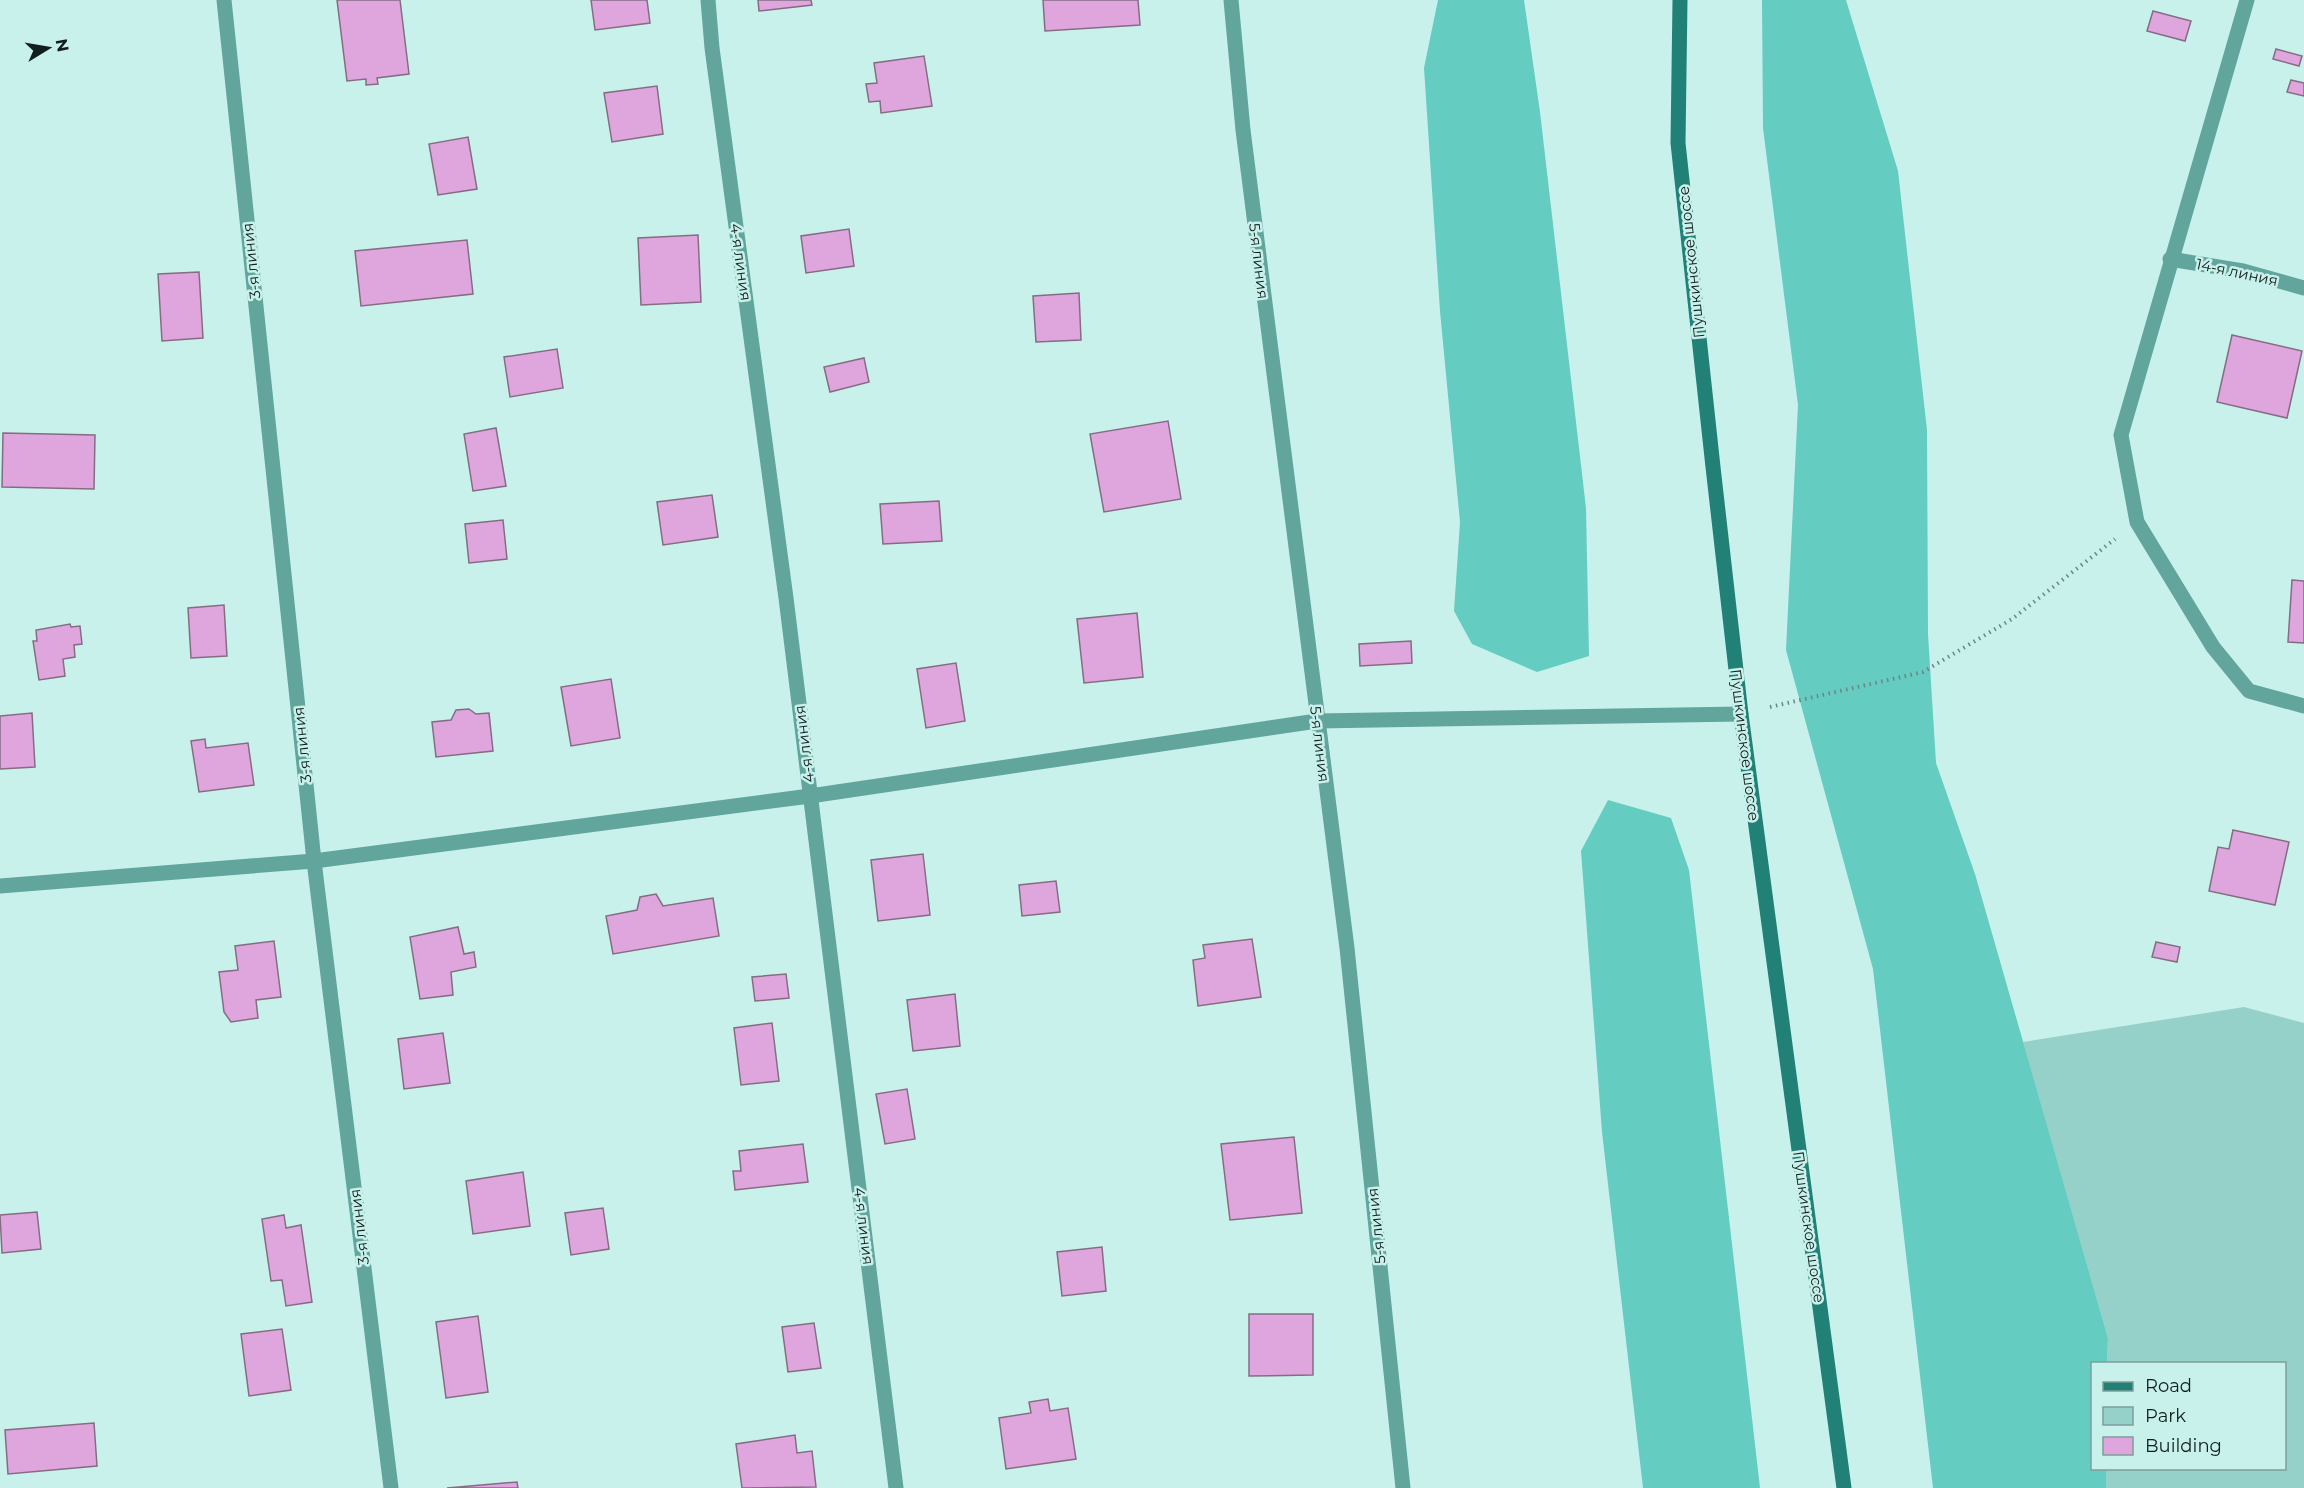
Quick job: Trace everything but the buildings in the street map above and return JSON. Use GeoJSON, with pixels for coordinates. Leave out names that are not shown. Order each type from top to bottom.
{"type":"FeatureCollection","features":[{"type":"Feature","properties":{"kind":"main road","name":"Пушкинское шоссе"},"geometry":{"type":"LineString","coordinates":[[1680,0],[1678,143],[1740,714],[1844,1488]]}},
{"type":"Feature","properties":{"kind":"street","name":"3-я линия"},"geometry":{"type":"LineString","coordinates":[[224,0],[314,861],[391,1488]]}},
{"type":"Feature","properties":{"kind":"street","name":"4-я линия"},"geometry":{"type":"LineString","coordinates":[[708,0],[714,60],[786,598],[896,1488]]}},
{"type":"Feature","properties":{"kind":"street","name":"5-я линия"},"geometry":{"type":"LineString","coordinates":[[1231,0],[1243,130],[1347,948],[1403,1488]]}},
{"type":"Feature","properties":{"kind":"street"},"geometry":{"type":"LineString","coordinates":[[2247,0],[2170,259],[2121,435],[2137,522],[2213,647],[2249,691],[2304,706]]}},
{"type":"Feature","properties":{"kind":"street","name":"14-я линия"},"geometry":{"type":"LineString","coordinates":[[2170,259],[2243,271],[2304,288]]}},
{"type":"Feature","properties":{"kind":"street"},"geometry":{"type":"LineString","coordinates":[[0,886],[314,861],[810,795],[1317,721],[1740,714]]}},
{"type":"Feature","properties":{"kind":"path"},"geometry":{"type":"LineString","coordinates":[[1740,714],[1923,672],[2012,619],[2137,522]]}},
{"type":"Feature","properties":{"kind":"green space"},"geometry":{"type":"Polygon","coordinates":[[[2244,1007],[2304,1023],[2304,1488],[2106,1488],[2106,1470],[2286,1470],[2286,1362],[2107,1362],[2108,1338],[2023,1042],[2244,1007]]]}},
{"type":"Feature","properties":{"kind":"shaded area"},"geometry":{"type":"Polygon","coordinates":[[[1438,0],[1524,0],[1540,112],[1586,508],[1589,656],[1537,672],[1472,644],[1454,611],[1460,522],[1440,311],[1424,68],[1438,0]]]}},
{"type":"Feature","properties":{"kind":"shaded area"},"geometry":{"type":"Polygon","coordinates":[[[1762,0],[1846,0],[1898,171],[1927,430],[1928,634],[1936,763],[1975,874],[2108,1338],[2107,1362],[2091,1362],[2091,1470],[2106,1470],[2106,1488],[1933,1488],[1873,969],[1786,650],[1798,405],[1763,128],[1762,0]]]}},
{"type":"Feature","properties":{"kind":"shaded area"},"geometry":{"type":"Polygon","coordinates":[[[1608,800],[1671,818],[1689,870],[1760,1488],[1643,1488],[1602,1132],[1581,851],[1608,800]]]}}]}
